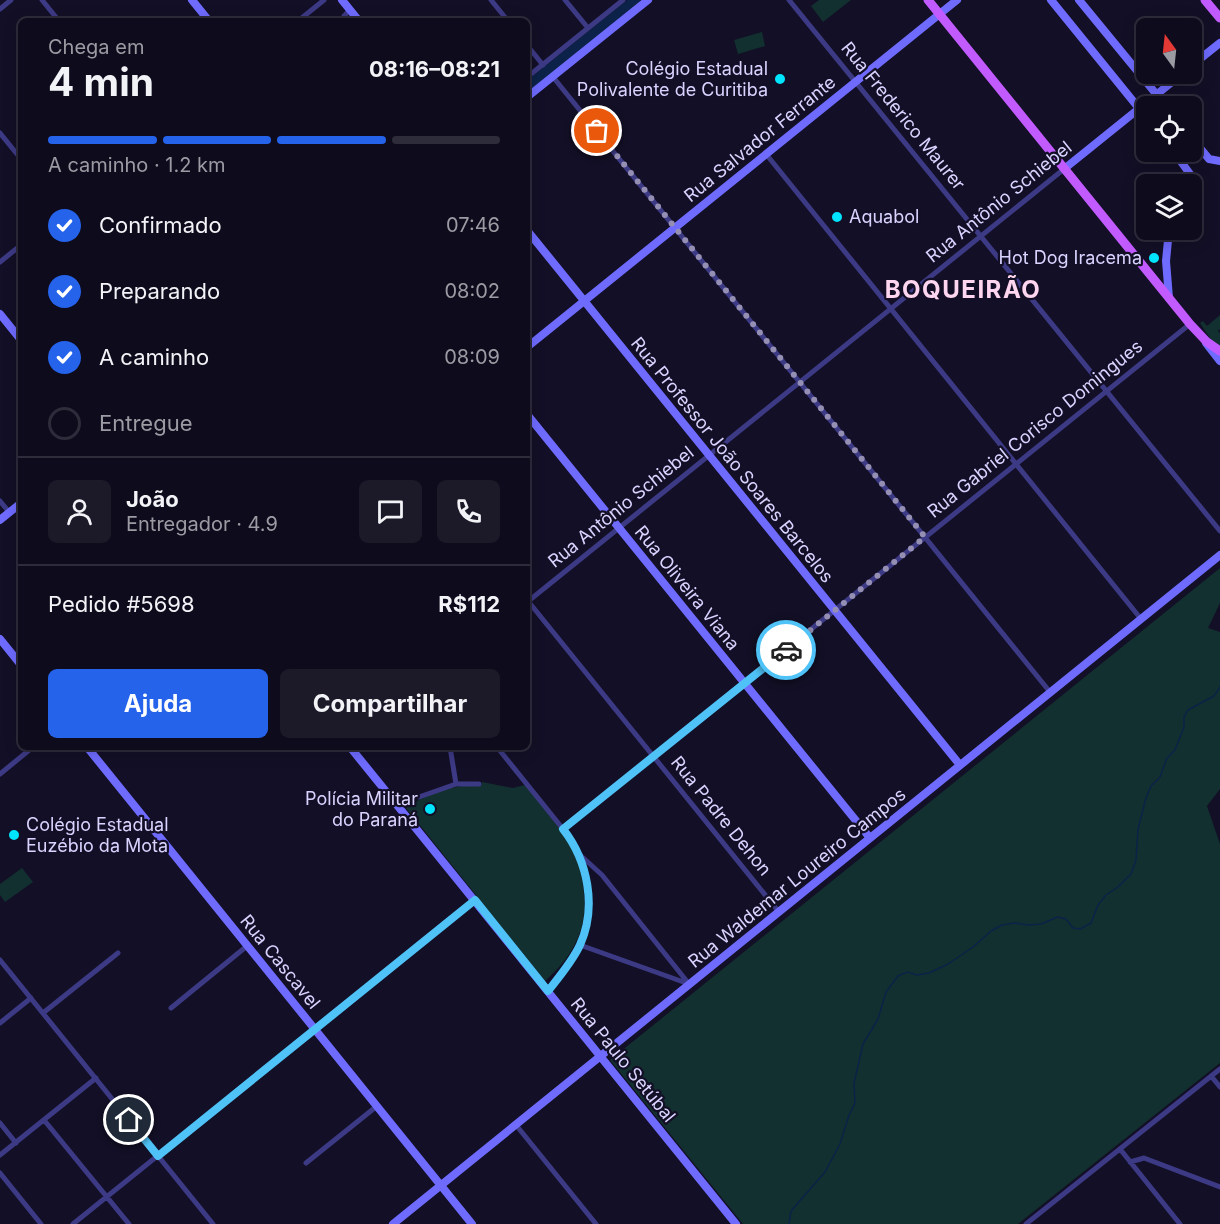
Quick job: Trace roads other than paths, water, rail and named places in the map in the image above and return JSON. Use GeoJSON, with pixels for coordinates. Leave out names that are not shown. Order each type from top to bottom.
{"type":"FeatureCollection","features":[{"type":"Feature","properties":{"kind":"main road"},"geometry":{"type":"LineString","coordinates":[[192,0],[207,18]]}},
{"type":"Feature","properties":{"kind":"main road"},"geometry":{"type":"LineString","coordinates":[[342,0],[357,18]]}},
{"type":"Feature","properties":{"kind":"main road"},"geometry":{"type":"LineString","coordinates":[[530,95],[648,0]]}},
{"type":"Feature","properties":{"kind":"main road"},"geometry":{"type":"LineString","coordinates":[[928,0],[1220,361]]}},
{"type":"Feature","properties":{"kind":"main road","name":"Rua Salvador Ferrante"},"geometry":{"type":"LineString","coordinates":[[530,345],[957,0]]}},
{"type":"Feature","properties":{"kind":"main road"},"geometry":{"type":"LineString","coordinates":[[1051,0],[1136,105]]}},
{"type":"Feature","properties":{"kind":"main road"},"geometry":{"type":"LineString","coordinates":[[1079,0],[1156,94]]}},
{"type":"Feature","properties":{"kind":"main road"},"geometry":{"type":"LineString","coordinates":[[1205,0],[1220,18]]}},
{"type":"Feature","properties":{"kind":"main road"},"geometry":{"type":"LineString","coordinates":[[1202,57],[1220,43]]}},
{"type":"Feature","properties":{"kind":"main road","name":"Rua Antônio Schiebel"},"geometry":{"type":"LineString","coordinates":[[1154,96],[1169,84]]}},
{"type":"Feature","properties":{"kind":"main road","name":"Rua Antônio Schiebel"},"geometry":{"type":"LineString","coordinates":[[1064,169],[1136,111]]}},
{"type":"Feature","properties":{"kind":"main road"},"geometry":{"type":"LineString","coordinates":[[1202,150],[1209,159],[1220,161]]}},
{"type":"Feature","properties":{"kind":"main road","name":"Rua Professor João Soares Barcelos"},"geometry":{"type":"LineString","coordinates":[[530,234],[960,765]]}},
{"type":"Feature","properties":{"kind":"main road"},"geometry":{"type":"LineString","coordinates":[[1168,240],[1166,254],[1169,298]]}},
{"type":"Feature","properties":{"kind":"main road"},"geometry":{"type":"LineString","coordinates":[[0,314],[18,336]]}},
{"type":"Feature","properties":{"kind":"main road"},"geometry":{"type":"LineString","coordinates":[[1190,324],[1207,342],[1220,351]]}},
{"type":"Feature","properties":{"kind":"main road","name":"Rua Oliveira Viana"},"geometry":{"type":"LineString","coordinates":[[530,418],[870,838]]}},
{"type":"Feature","properties":{"kind":"main road"},"geometry":{"type":"LineString","coordinates":[[0,520],[18,505]]}},
{"type":"Feature","properties":{"kind":"main road","name":"Rua Waldemar Loureiro Campos"},"geometry":{"type":"LineString","coordinates":[[393,1224],[1220,555]]}},
{"type":"Feature","properties":{"kind":"main road"},"geometry":{"type":"LineString","coordinates":[[0,639],[18,661]]}},
{"type":"Feature","properties":{"kind":"main road","name":"Rua Cascavel"},"geometry":{"type":"LineString","coordinates":[[89,750],[472,1224]]}},
{"type":"Feature","properties":{"kind":"main road","name":"Rua Paulo Setúbal"},"geometry":{"type":"LineString","coordinates":[[352,750],[735,1224]]}},
{"type":"Feature","properties":{"kind":"street"},"geometry":{"type":"LineString","coordinates":[[0,9],[11,0]]}},
{"type":"Feature","properties":{"kind":"street"},"geometry":{"type":"LineString","coordinates":[[42,0],[57,18]]}},
{"type":"Feature","properties":{"kind":"street"},"geometry":{"type":"LineString","coordinates":[[302,18],[324,0]]}},
{"type":"Feature","properties":{"kind":"street"},"geometry":{"type":"LineString","coordinates":[[491,0],[506,18]]}},
{"type":"Feature","properties":{"kind":"street"},"geometry":{"type":"LineString","coordinates":[[565,0],[588,28]]}},
{"type":"Feature","properties":{"kind":"street"},"geometry":{"type":"LineString","coordinates":[[530,75],[623,0]]}},
{"type":"Feature","properties":{"kind":"street","name":"Rua Frederico Maurer"},"geometry":{"type":"LineString","coordinates":[[789,0],[1220,531]]}},
{"type":"Feature","properties":{"kind":"street"},"geometry":{"type":"LineString","coordinates":[[344,18],[350,10]]}},
{"type":"Feature","properties":{"kind":"street"},"geometry":{"type":"LineString","coordinates":[[530,49],[543,65]]}},
{"type":"Feature","properties":{"kind":"street"},"geometry":{"type":"LineString","coordinates":[[553,77],[1050,692]]}},
{"type":"Feature","properties":{"kind":"street"},"geometry":{"type":"LineString","coordinates":[[0,133],[18,155]]}},
{"type":"Feature","properties":{"kind":"street"},"geometry":{"type":"LineString","coordinates":[[766,154],[1141,619]]}},
{"type":"Feature","properties":{"kind":"street","name":"Rua Antônio Schiebel"},"geometry":{"type":"LineString","coordinates":[[530,599],[1064,169]]}},
{"type":"Feature","properties":{"kind":"street"},"geometry":{"type":"LineString","coordinates":[[0,262],[18,247]]}},
{"type":"Feature","properties":{"kind":"street","name":"Rua Gabriel Corisco Domingues"},"geometry":{"type":"LineString","coordinates":[[563,829],[1190,324]]}},
{"type":"Feature","properties":{"kind":"street"},"geometry":{"type":"LineString","coordinates":[[0,501],[9,512]]}},
{"type":"Feature","properties":{"kind":"street","name":"Rua Padre Dehon"},"geometry":{"type":"LineString","coordinates":[[530,605],[779,912]]}},
{"type":"Feature","properties":{"kind":"street"},"geometry":{"type":"LineString","coordinates":[[0,774],[29,750]]}},
{"type":"Feature","properties":{"kind":"street"},"geometry":{"type":"LineString","coordinates":[[450,750],[456,784]]}},
{"type":"Feature","properties":{"kind":"street"},"geometry":{"type":"LineString","coordinates":[[499,750],[563,829],[579,854],[602,875],[690,984]]}},
{"type":"Feature","properties":{"kind":"street"},"geometry":{"type":"LineString","coordinates":[[419,797],[456,784],[479,784]]}},
{"type":"Feature","properties":{"kind":"street"},"geometry":{"type":"LineString","coordinates":[[548,991],[580,945],[587,922],[586,880],[579,854]]}},
{"type":"Feature","properties":{"kind":"street"},"geometry":{"type":"LineString","coordinates":[[74,1224],[475,900]]}},
{"type":"Feature","properties":{"kind":"street"},"geometry":{"type":"LineString","coordinates":[[580,945],[690,984]]}},
{"type":"Feature","properties":{"kind":"street"},"geometry":{"type":"LineString","coordinates":[[171,1008],[248,946]]}},
{"type":"Feature","properties":{"kind":"street"},"geometry":{"type":"LineString","coordinates":[[43,1013],[118,952]]}},
{"type":"Feature","properties":{"kind":"street"},"geometry":{"type":"LineString","coordinates":[[0,960],[213,1224]]}},
{"type":"Feature","properties":{"kind":"street"},"geometry":{"type":"LineString","coordinates":[[0,1023],[31,998]]}},
{"type":"Feature","properties":{"kind":"street"},"geometry":{"type":"LineString","coordinates":[[1029,1223],[1220,1069]]}},
{"type":"Feature","properties":{"kind":"street"},"geometry":{"type":"LineString","coordinates":[[1211,1076],[1220,1087]]}},
{"type":"Feature","properties":{"kind":"street"},"geometry":{"type":"LineString","coordinates":[[0,1155],[96,1078]]}},
{"type":"Feature","properties":{"kind":"street"},"geometry":{"type":"LineString","coordinates":[[306,1164],[377,1106]]}},
{"type":"Feature","properties":{"kind":"street"},"geometry":{"type":"LineString","coordinates":[[44,1120],[129,1224]]}},
{"type":"Feature","properties":{"kind":"street"},"geometry":{"type":"LineString","coordinates":[[0,1123],[16,1143]]}},
{"type":"Feature","properties":{"kind":"street"},"geometry":{"type":"LineString","coordinates":[[516,1125],[596,1224]]}},
{"type":"Feature","properties":{"kind":"street"},"geometry":{"type":"LineString","coordinates":[[1120,1149],[1180,1224]]}},
{"type":"Feature","properties":{"kind":"street"},"geometry":{"type":"LineString","coordinates":[[1130,1162],[1144,1158],[1220,1187]]}},
{"type":"Feature","properties":{"kind":"street"},"geometry":{"type":"LineString","coordinates":[[0,1173],[41,1224]]}},
{"type":"Feature","properties":{"kind":"waterway"},"geometry":{"type":"LineString","coordinates":[[530,85],[635,0]]}},
{"type":"Feature","properties":{"kind":"waterway"},"geometry":{"type":"LineString","coordinates":[[789,1224],[791,1211],[825,1172],[840,1144],[855,1103],[854,1083],[863,1044],[878,1019],[886,992],[898,976],[907,972],[917,975],[929,973],[948,964],[1002,925],[1041,924],[1058,917],[1066,919],[1073,928],[1080,929],[1091,923],[1098,905],[1106,895],[1131,874],[1136,860],[1138,829],[1146,798],[1151,786],[1160,777],[1167,758],[1175,750],[1184,727],[1184,717],[1188,710],[1214,696],[1220,687]]}},
{"type":"Feature","properties":{"kind":"place","name":"Colégio Estadual Polivalente de Curitiba"},"geometry":{"type":"Point","coordinates":[780,79]}},
{"type":"Feature","properties":{"kind":"place","name":"Aquabol"},"geometry":{"type":"Point","coordinates":[837,217]}},
{"type":"Feature","properties":{"kind":"place","name":"Hot Dog Iracema"},"geometry":{"type":"Point","coordinates":[1154,258]}},
{"type":"Feature","properties":{"kind":"place","name":"Polícia Militar do Paraná"},"geometry":{"type":"Point","coordinates":[430,809]}},
{"type":"Feature","properties":{"kind":"place","name":"Colégio Estadual Euzébio da Mota"},"geometry":{"type":"Point","coordinates":[14,835]}},
{"type":"Feature","properties":{"kind":"district","name":"BOQUEIRÃO"},"geometry":{"type":"Point","coordinates":[963,290]}}]}
